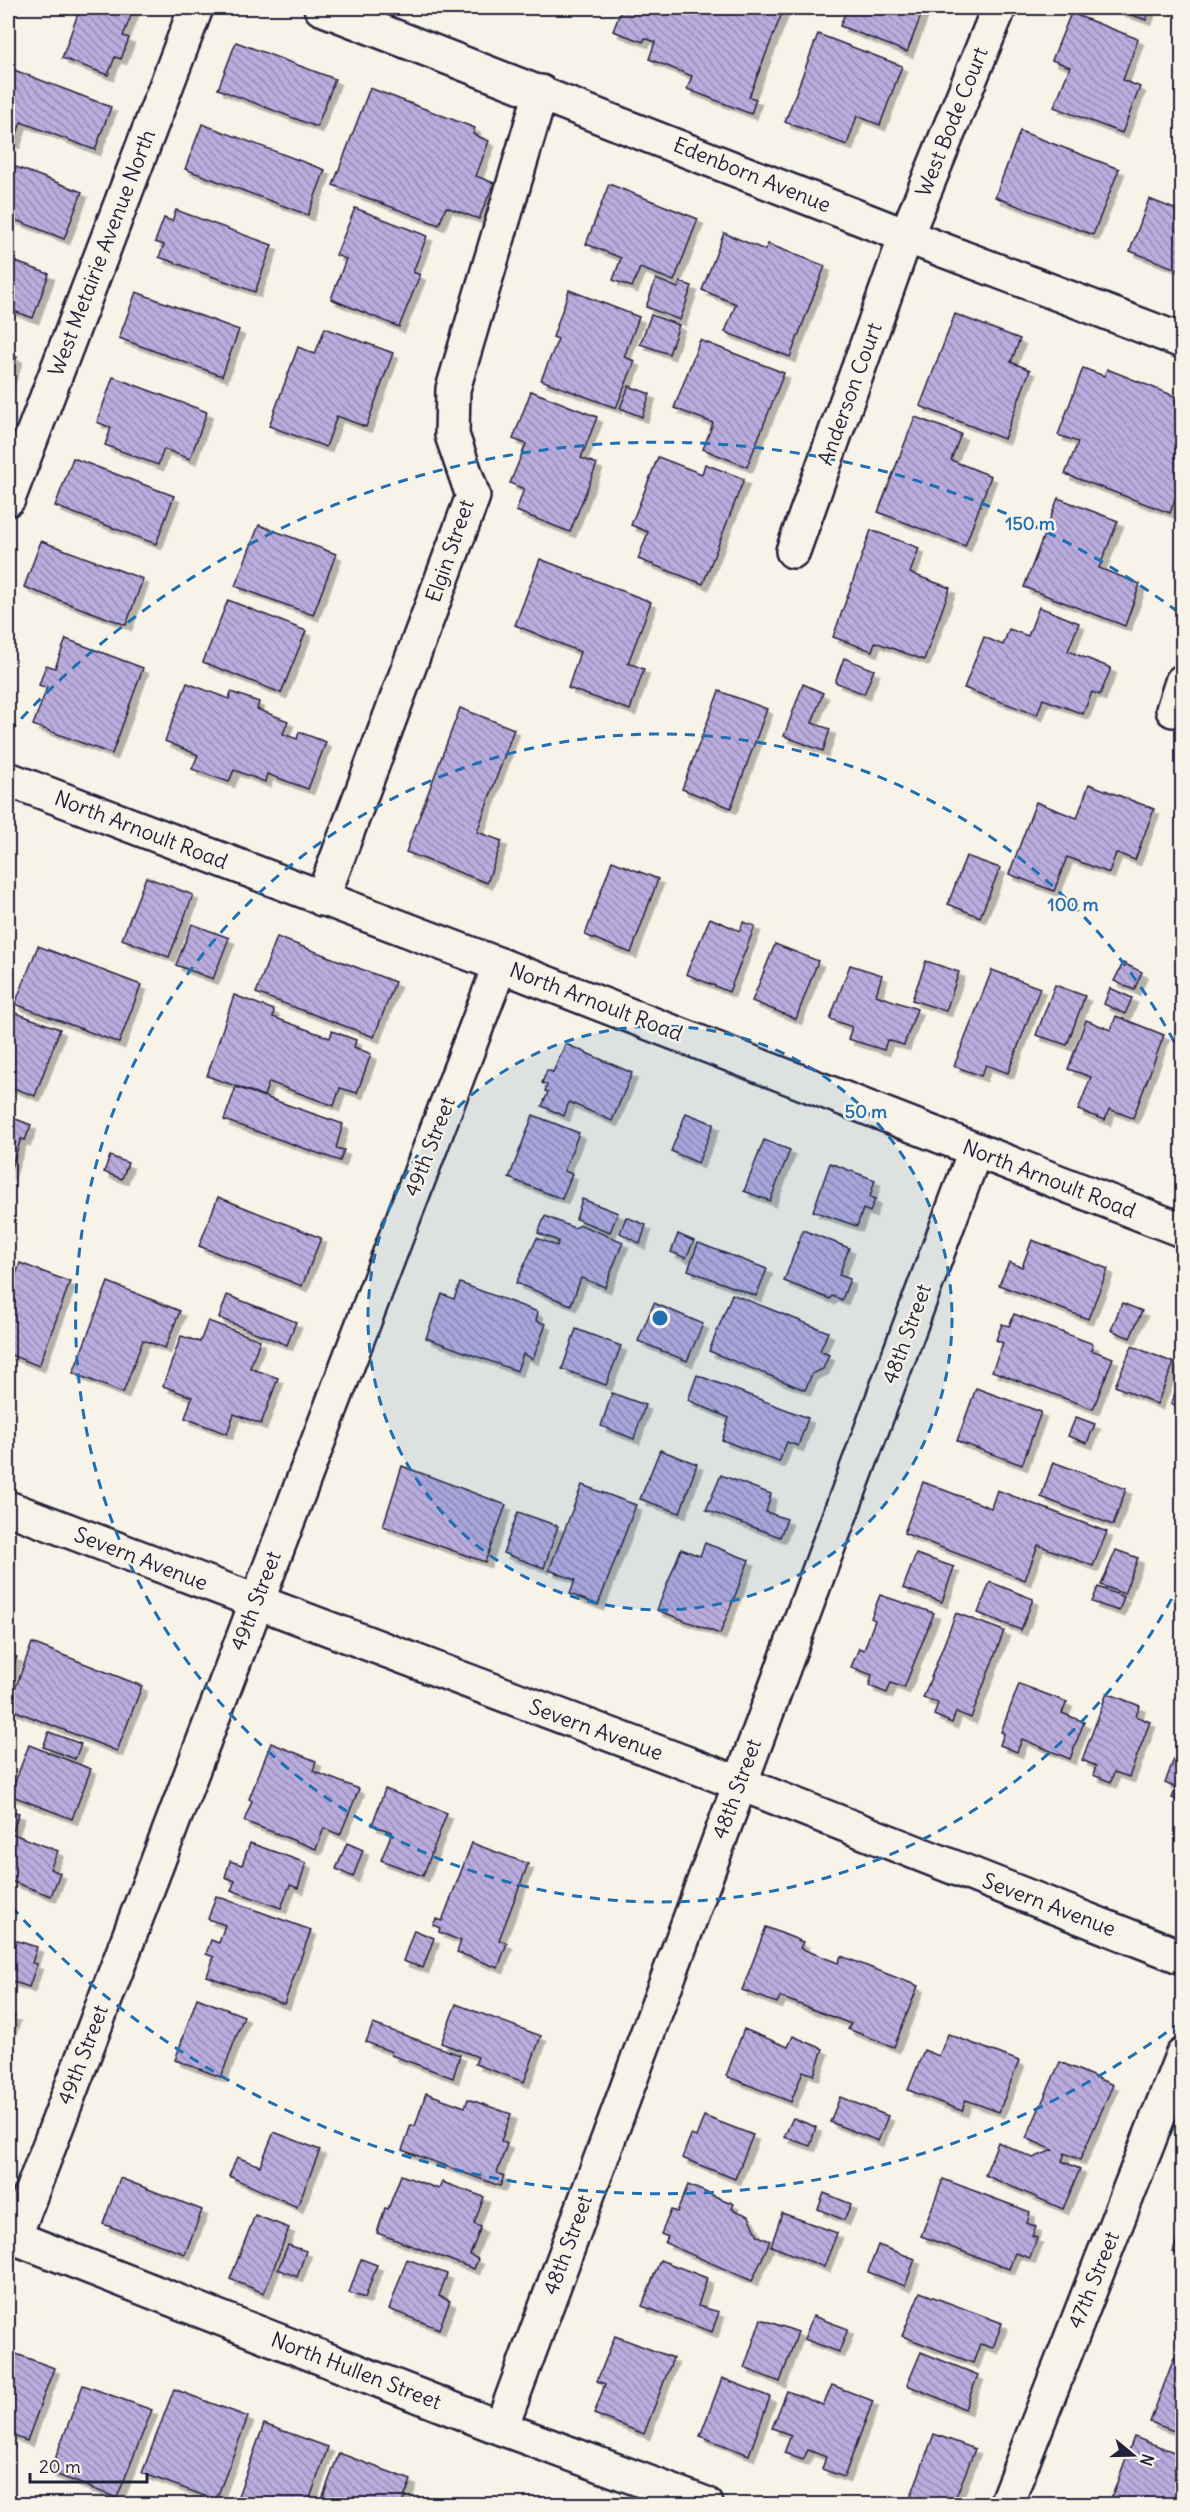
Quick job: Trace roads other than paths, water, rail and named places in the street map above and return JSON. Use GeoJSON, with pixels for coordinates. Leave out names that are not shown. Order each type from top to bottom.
{"type":"FeatureCollection","features":[{"type":"Feature","properties":{"kind":"street","name":"West Metairie Avenue North"},"geometry":{"type":"LineString","coordinates":[[8,499],[196,8]]}},
{"type":"Feature","properties":{"kind":"street","name":"Edenborn Avenue"},"geometry":{"type":"LineString","coordinates":[[321,8],[1182,341]]}},
{"type":"Feature","properties":{"kind":"street","name":"West Bode Court"},"geometry":{"type":"LineString","coordinates":[[906,236],[999,8]]}},
{"type":"Feature","properties":{"kind":"street","name":"Elgin Street"},"geometry":{"type":"LineString","coordinates":[[322,899],[472,496],[452,435],[453,389],[541,92]]}},
{"type":"Feature","properties":{"kind":"street","name":"Anderson Court"},"geometry":{"type":"LineString","coordinates":[[793,551],[906,236]]}},
{"type":"Feature","properties":{"kind":"street","name":"North Arnoult Road"},"geometry":{"type":"LineString","coordinates":[[8,779],[500,965],[1182,1230]]}},
{"type":"Feature","properties":{"kind":"street","name":"49th Street"},"geometry":{"type":"LineString","coordinates":[[11,2236],[500,965]]}},
{"type":"Feature","properties":{"kind":"street","name":"48th Street"},"geometry":{"type":"LineString","coordinates":[[501,2428],[975,1151]]}},
{"type":"Feature","properties":{"kind":"street","name":"Severn Avenue"},"geometry":{"type":"LineString","coordinates":[[8,1508],[739,1783],[1182,1957]]}},
{"type":"Feature","properties":{"kind":"street","name":"47th Street"},"geometry":{"type":"LineString","coordinates":[[1006,2505],[1182,2056]]}},
{"type":"Feature","properties":{"kind":"street","name":"North Hullen Street"},"geometry":{"type":"LineString","coordinates":[[11,2236],[501,2428],[705,2505]]}}]}
